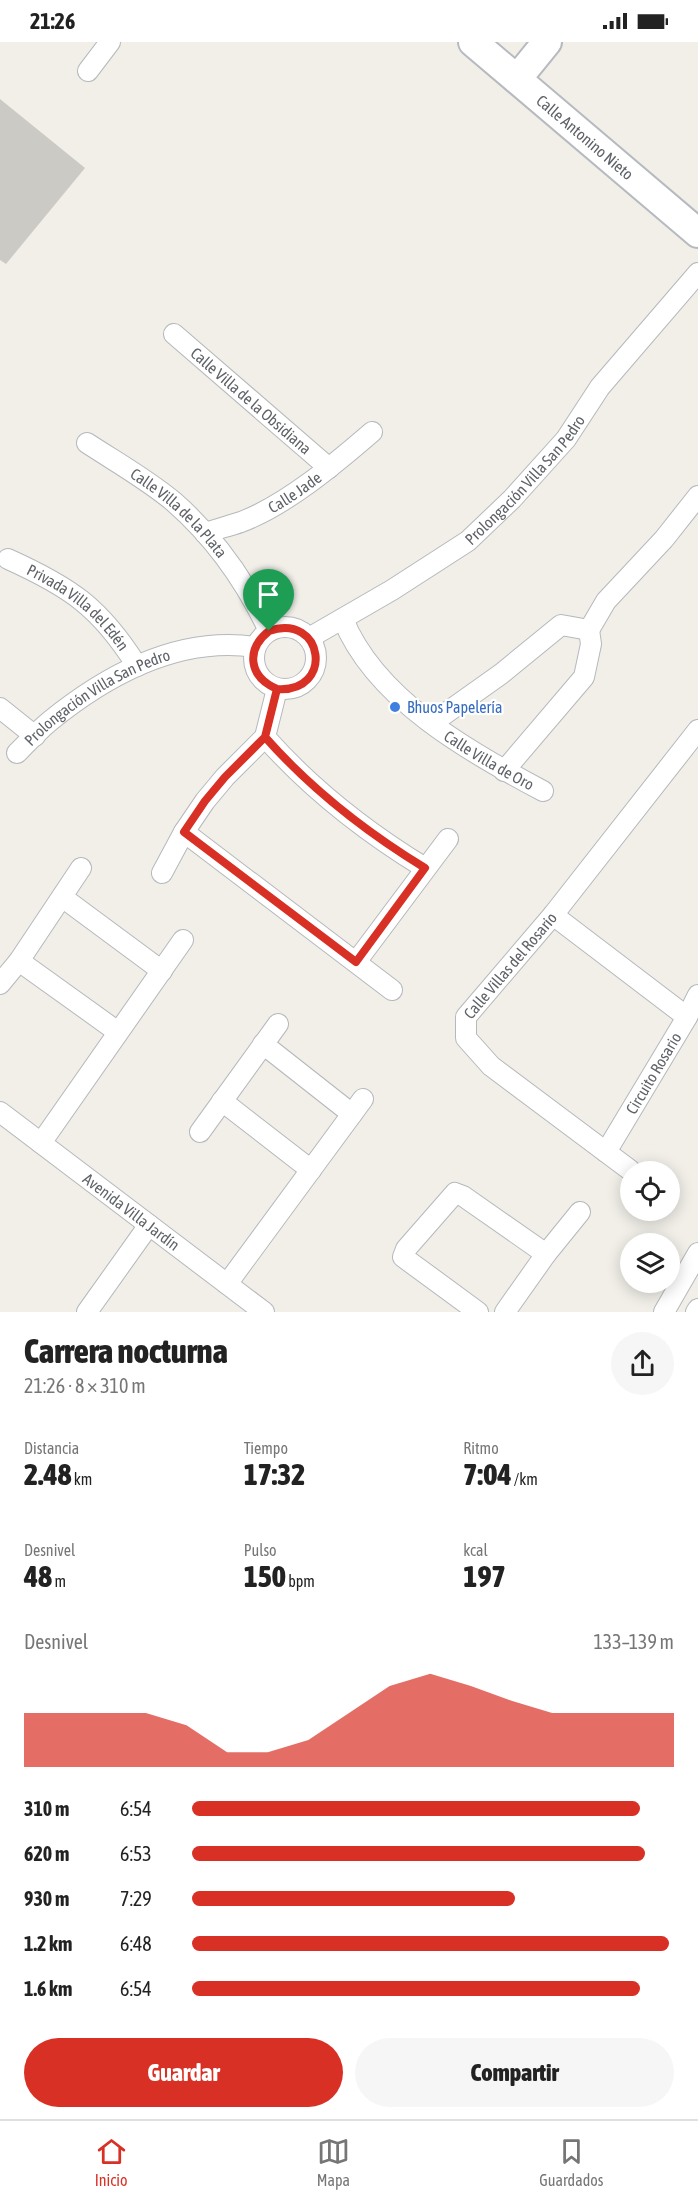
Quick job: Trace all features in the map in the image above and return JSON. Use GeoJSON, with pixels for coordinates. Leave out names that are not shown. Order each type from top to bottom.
{"type":"FeatureCollection","features":[{"type":"Feature","properties":{"kind":"main road","name":"Calle Antonino Nieto"},"geometry":{"type":"LineString","coordinates":[[473,42],[698,233]]}},
{"type":"Feature","properties":{"kind":"main road"},"geometry":{"type":"LineString","coordinates":[[517,79],[547,42]]}},
{"type":"Feature","properties":{"kind":"street"},"geometry":{"type":"LineString","coordinates":[[88,71],[110,42]]}},
{"type":"Feature","properties":{"kind":"street","name":"Prolongación Villa San Pedro"},"geometry":{"type":"LineString","coordinates":[[309,638],[392,590],[468,541],[505,506],[566,439],[600,387],[698,273]]}},
{"type":"Feature","properties":{"kind":"street","name":"Calle Villa de la Obsidiana"},"geometry":{"type":"LineString","coordinates":[[174,334],[329,468]]}},
{"type":"Feature","properties":{"kind":"street","name":"Calle Jade"},"geometry":{"type":"LineString","coordinates":[[205,533],[243,521],[294,493],[329,468],[372,432]]}},
{"type":"Feature","properties":{"kind":"street","name":"Calle Villa de la Plata"},"geometry":{"type":"LineString","coordinates":[[87,443],[173,501],[205,533],[241,578],[269,631]]}},
{"type":"Feature","properties":{"kind":"street"},"geometry":{"type":"LineString","coordinates":[[504,771],[584,676],[591,644],[589,630],[606,601],[664,539],[698,496]]}},
{"type":"Feature","properties":{"kind":"street","name":"Privada Villa del Edén"},"geometry":{"type":"LineString","coordinates":[[8,559],[65,587],[86,603],[123,643],[137,666]]}},
{"type":"Feature","properties":{"kind":"street","name":"Calle Villa de Oro"},"geometry":{"type":"LineString","coordinates":[[343,619],[353,643],[374,670],[432,723],[461,745],[543,791]]}},
{"type":"Feature","properties":{"kind":"street"},"geometry":{"type":"LineString","coordinates":[[432,723],[501,675],[561,625],[589,630]]}},
{"type":"Feature","properties":{"kind":"street"},"geometry":{"type":"LineString","coordinates":[[280,627],[290,627],[301,631],[309,638],[316,659],[314,670],[308,680],[299,687],[288,690],[267,685],[259,678],[254,668],[255,647],[269,631],[280,627]]}},
{"type":"Feature","properties":{"kind":"street","name":"Prolongación Villa San Pedro"},"geometry":{"type":"LineString","coordinates":[[17,753],[50,721],[89,693],[137,666],[196,647],[231,644],[255,647]]}},
{"type":"Feature","properties":{"kind":"street"},"geometry":{"type":"LineString","coordinates":[[162,873],[184,832],[205,801],[225,777],[265,737],[277,689]]}},
{"type":"Feature","properties":{"kind":"street"},"geometry":{"type":"LineString","coordinates":[[0,708],[35,736]]}},
{"type":"Feature","properties":{"kind":"street","name":"Calle Villas del Rosario"},"geometry":{"type":"LineString","coordinates":[[620,1162],[491,1066],[465,1038],[466,1017],[553,915],[698,730]]}},
{"type":"Feature","properties":{"kind":"street"},"geometry":{"type":"LineString","coordinates":[[265,737],[284,758],[343,812],[383,842],[425,868]]}},
{"type":"Feature","properties":{"kind":"street"},"geometry":{"type":"LineString","coordinates":[[184,832],[392,990]]}},
{"type":"Feature","properties":{"kind":"street"},"geometry":{"type":"LineString","coordinates":[[356,962],[448,839]]}},
{"type":"Feature","properties":{"kind":"street"},"geometry":{"type":"LineString","coordinates":[[0,984],[19,961],[81,868]]}},
{"type":"Feature","properties":{"kind":"street"},"geometry":{"type":"LineString","coordinates":[[62,897],[162,971]]}},
{"type":"Feature","properties":{"kind":"street"},"geometry":{"type":"LineString","coordinates":[[553,915],[687,1017]]}},
{"type":"Feature","properties":{"kind":"street"},"geometry":{"type":"LineString","coordinates":[[41,1143],[183,940]]}},
{"type":"Feature","properties":{"kind":"street"},"geometry":{"type":"LineString","coordinates":[[19,961],[118,1032]]}},
{"type":"Feature","properties":{"kind":"street","name":"Circuito Rosario"},"geometry":{"type":"LineString","coordinates":[[606,1152],[698,995]]}},
{"type":"Feature","properties":{"kind":"street"},"geometry":{"type":"LineString","coordinates":[[200,1132],[278,1024]]}},
{"type":"Feature","properties":{"kind":"street"},"geometry":{"type":"LineString","coordinates":[[227,1284],[358,1106],[263,1044]]}},
{"type":"Feature","properties":{"kind":"street"},"geometry":{"type":"LineString","coordinates":[[222,1101],[311,1170]]}},
{"type":"Feature","properties":{"kind":"street","name":"Avenida Villa Jardín"},"geometry":{"type":"LineString","coordinates":[[0,1112],[264,1312]]}},
{"type":"Feature","properties":{"kind":"street"},"geometry":{"type":"LineString","coordinates":[[478,1312],[403,1257],[406,1249],[455,1193],[463,1196],[546,1254]]}},
{"type":"Feature","properties":{"kind":"street"},"geometry":{"type":"LineString","coordinates":[[505,1312],[546,1254],[580,1212]]}},
{"type":"Feature","properties":{"kind":"street"},"geometry":{"type":"LineString","coordinates":[[87,1312],[149,1225]]}},
{"type":"Feature","properties":{"kind":"street"},"geometry":{"type":"LineString","coordinates":[[664,1312],[698,1253]]}},
{"type":"Feature","properties":{"kind":"building"},"geometry":{"type":"Polygon","coordinates":[[[0,99],[85,168],[6,264],[0,260],[0,99]]]}},
{"type":"Feature","properties":{"kind":"place","name":"Bhuos Papelería"},"geometry":{"type":"Point","coordinates":[395,707]}},
{"type":"Feature","properties":{"kind":"route"},"geometry":{"type":"LineString","coordinates":[[269,631],[255,647],[253,658],[254,668],[259,678],[267,685],[277,689],[265,737],[225,777],[184,832],[356,962],[425,868],[383,842],[343,812],[284,758],[265,737],[277,689],[288,690],[299,687],[308,680],[314,670],[316,659],[309,638],[301,631],[290,627],[280,627],[269,631]]}}]}
